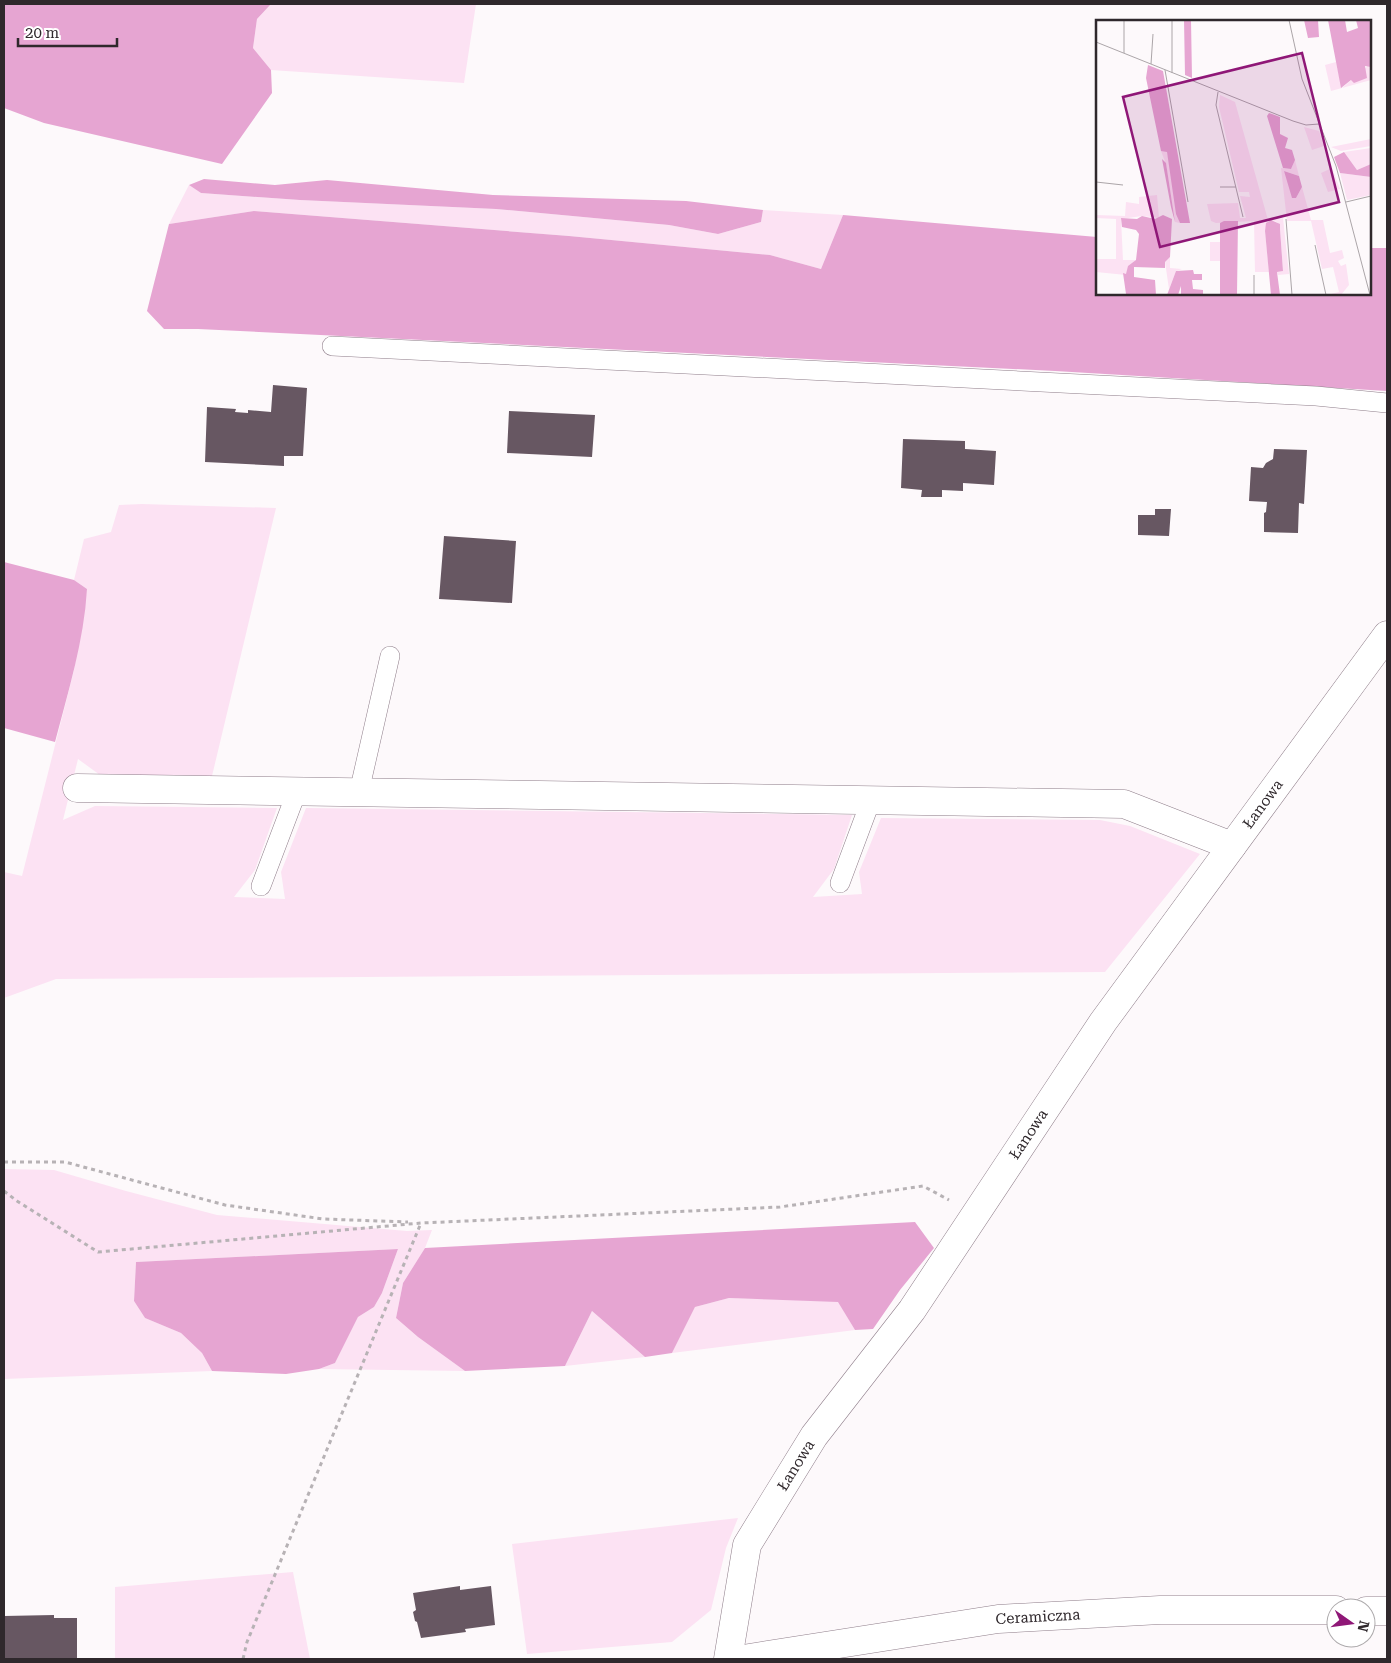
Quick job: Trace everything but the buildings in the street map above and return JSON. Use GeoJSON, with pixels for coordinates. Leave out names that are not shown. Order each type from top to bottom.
{"type":"FeatureCollection","features":[{"type":"Feature","properties":{"kind":"street","name":"Łanowa"},"geometry":{"type":"LineString","coordinates":[[728,1659],[747,1545],[814,1436],[912,1310],[1103,1022],[1387,635]]}},
{"type":"Feature","properties":{"kind":"street"},"geometry":{"type":"LineString","coordinates":[[77,788],[1124,804],[1232,846]]}},
{"type":"Feature","properties":{"kind":"street","name":"Ceramiczna"},"geometry":{"type":"LineString","coordinates":[[743,1659],[998,1619],[1160,1610],[1326,1610]]}},
{"type":"Feature","properties":{"kind":"lane"},"geometry":{"type":"LineString","coordinates":[[332,346],[1316,396],[1387,403]]}},
{"type":"Feature","properties":{"kind":"lane"},"geometry":{"type":"LineString","coordinates":[[359,792],[390,656]]}},
{"type":"Feature","properties":{"kind":"lane"},"geometry":{"type":"LineString","coordinates":[[261,886],[297,792]]}},
{"type":"Feature","properties":{"kind":"lane"},"geometry":{"type":"LineString","coordinates":[[840,884],[871,800]]}},
{"type":"Feature","properties":{"kind":"path"},"geometry":{"type":"LineString","coordinates":[[4,1162],[65,1162],[225,1206],[323,1219],[421,1223]]}},
{"type":"Feature","properties":{"kind":"path"},"geometry":{"type":"LineString","coordinates":[[4,1191],[98,1252],[421,1223],[780,1206],[923,1186],[952,1202],[970,1221]]}},
{"type":"Feature","properties":{"kind":"path"},"geometry":{"type":"LineString","coordinates":[[243,1659],[247,1642],[421,1223]]}},
{"type":"Feature","properties":{"kind":"shaded area"},"geometry":{"type":"Polygon","coordinates":[[[4,4],[271,4],[257,19],[253,48],[271,70],[272,93],[222,164],[44,123],[4,108],[4,4]]]}},
{"type":"Feature","properties":{"kind":"shaded area"},"geometry":{"type":"Polygon","coordinates":[[[271,4],[476,4],[464,83],[271,70],[253,48],[257,19],[271,4]]]}},
{"type":"Feature","properties":{"kind":"shaded area"},"geometry":{"type":"Polygon","coordinates":[[[204,179],[275,185],[327,180],[493,195],[686,201],[763,210],[761,222],[718,234],[669,225],[496,209],[300,200],[201,193],[189,185],[204,179]]]}},
{"type":"Feature","properties":{"kind":"shaded area"},"geometry":{"type":"Polygon","coordinates":[[[189,185],[201,193],[300,200],[496,209],[669,225],[718,234],[761,222],[763,210],[843,215],[821,269],[770,255],[569,236],[254,211],[169,224],[189,185]]]}},
{"type":"Feature","properties":{"kind":"shaded area"},"geometry":{"type":"Polygon","coordinates":[[[254,211],[569,236],[770,255],[821,269],[843,215],[1096,237],[1096,295],[1371,295],[1371,248],[1387,248],[1387,391],[1055,371],[198,329],[164,329],[147,311],[169,224],[254,211]]]}},
{"type":"Feature","properties":{"kind":"shaded area"},"geometry":{"type":"Polygon","coordinates":[[[119,505],[276,508],[212,776],[100,775],[78,759],[63,820],[95,806],[277,808],[255,870],[234,897],[285,899],[281,872],[306,808],[852,815],[834,869],[813,897],[862,894],[859,872],[881,818],[1100,820],[1130,826],[1200,854],[1105,972],[56,979],[4,998],[4,872],[22,876],[74,670],[87,589],[74,580],[84,539],[111,532],[119,505]]]}},
{"type":"Feature","properties":{"kind":"shaded area"},"geometry":{"type":"Polygon","coordinates":[[[4,562],[74,580],[87,589],[83,628],[55,742],[4,728],[4,562]]]}},
{"type":"Feature","properties":{"kind":"shaded area"},"geometry":{"type":"Polygon","coordinates":[[[4,1169],[54,1170],[217,1215],[407,1231],[432,1230],[425,1248],[403,1283],[396,1318],[418,1337],[465,1371],[319,1369],[335,1363],[358,1317],[374,1307],[382,1293],[398,1249],[136,1262],[134,1301],[145,1318],[181,1333],[202,1353],[212,1371],[4,1379],[4,1169]]]}},
{"type":"Feature","properties":{"kind":"shaded area"},"geometry":{"type":"Polygon","coordinates":[[[915,1222],[934,1248],[900,1290],[873,1329],[855,1330],[838,1302],[729,1298],[695,1307],[672,1353],[645,1357],[592,1311],[565,1366],[465,1371],[418,1337],[396,1318],[403,1283],[425,1248],[915,1222]]]}},
{"type":"Feature","properties":{"kind":"shaded area"},"geometry":{"type":"Polygon","coordinates":[[[398,1249],[382,1293],[374,1307],[358,1317],[335,1363],[319,1369],[286,1374],[212,1371],[202,1353],[181,1333],[145,1318],[134,1301],[136,1262],[398,1249]]]}},
{"type":"Feature","properties":{"kind":"shaded area"},"geometry":{"type":"Polygon","coordinates":[[[729,1298],[838,1301],[855,1330],[672,1353],[695,1307],[729,1298]]]}},
{"type":"Feature","properties":{"kind":"shaded area"},"geometry":{"type":"Polygon","coordinates":[[[592,1311],[645,1357],[565,1366],[592,1311]]]}},
{"type":"Feature","properties":{"kind":"shaded area"},"geometry":{"type":"Polygon","coordinates":[[[738,1518],[726,1548],[711,1610],[672,1642],[527,1654],[512,1544],[738,1518]]]}},
{"type":"Feature","properties":{"kind":"shaded area"},"geometry":{"type":"Polygon","coordinates":[[[293,1572],[310,1659],[115,1659],[115,1587],[293,1572]]]}}]}
